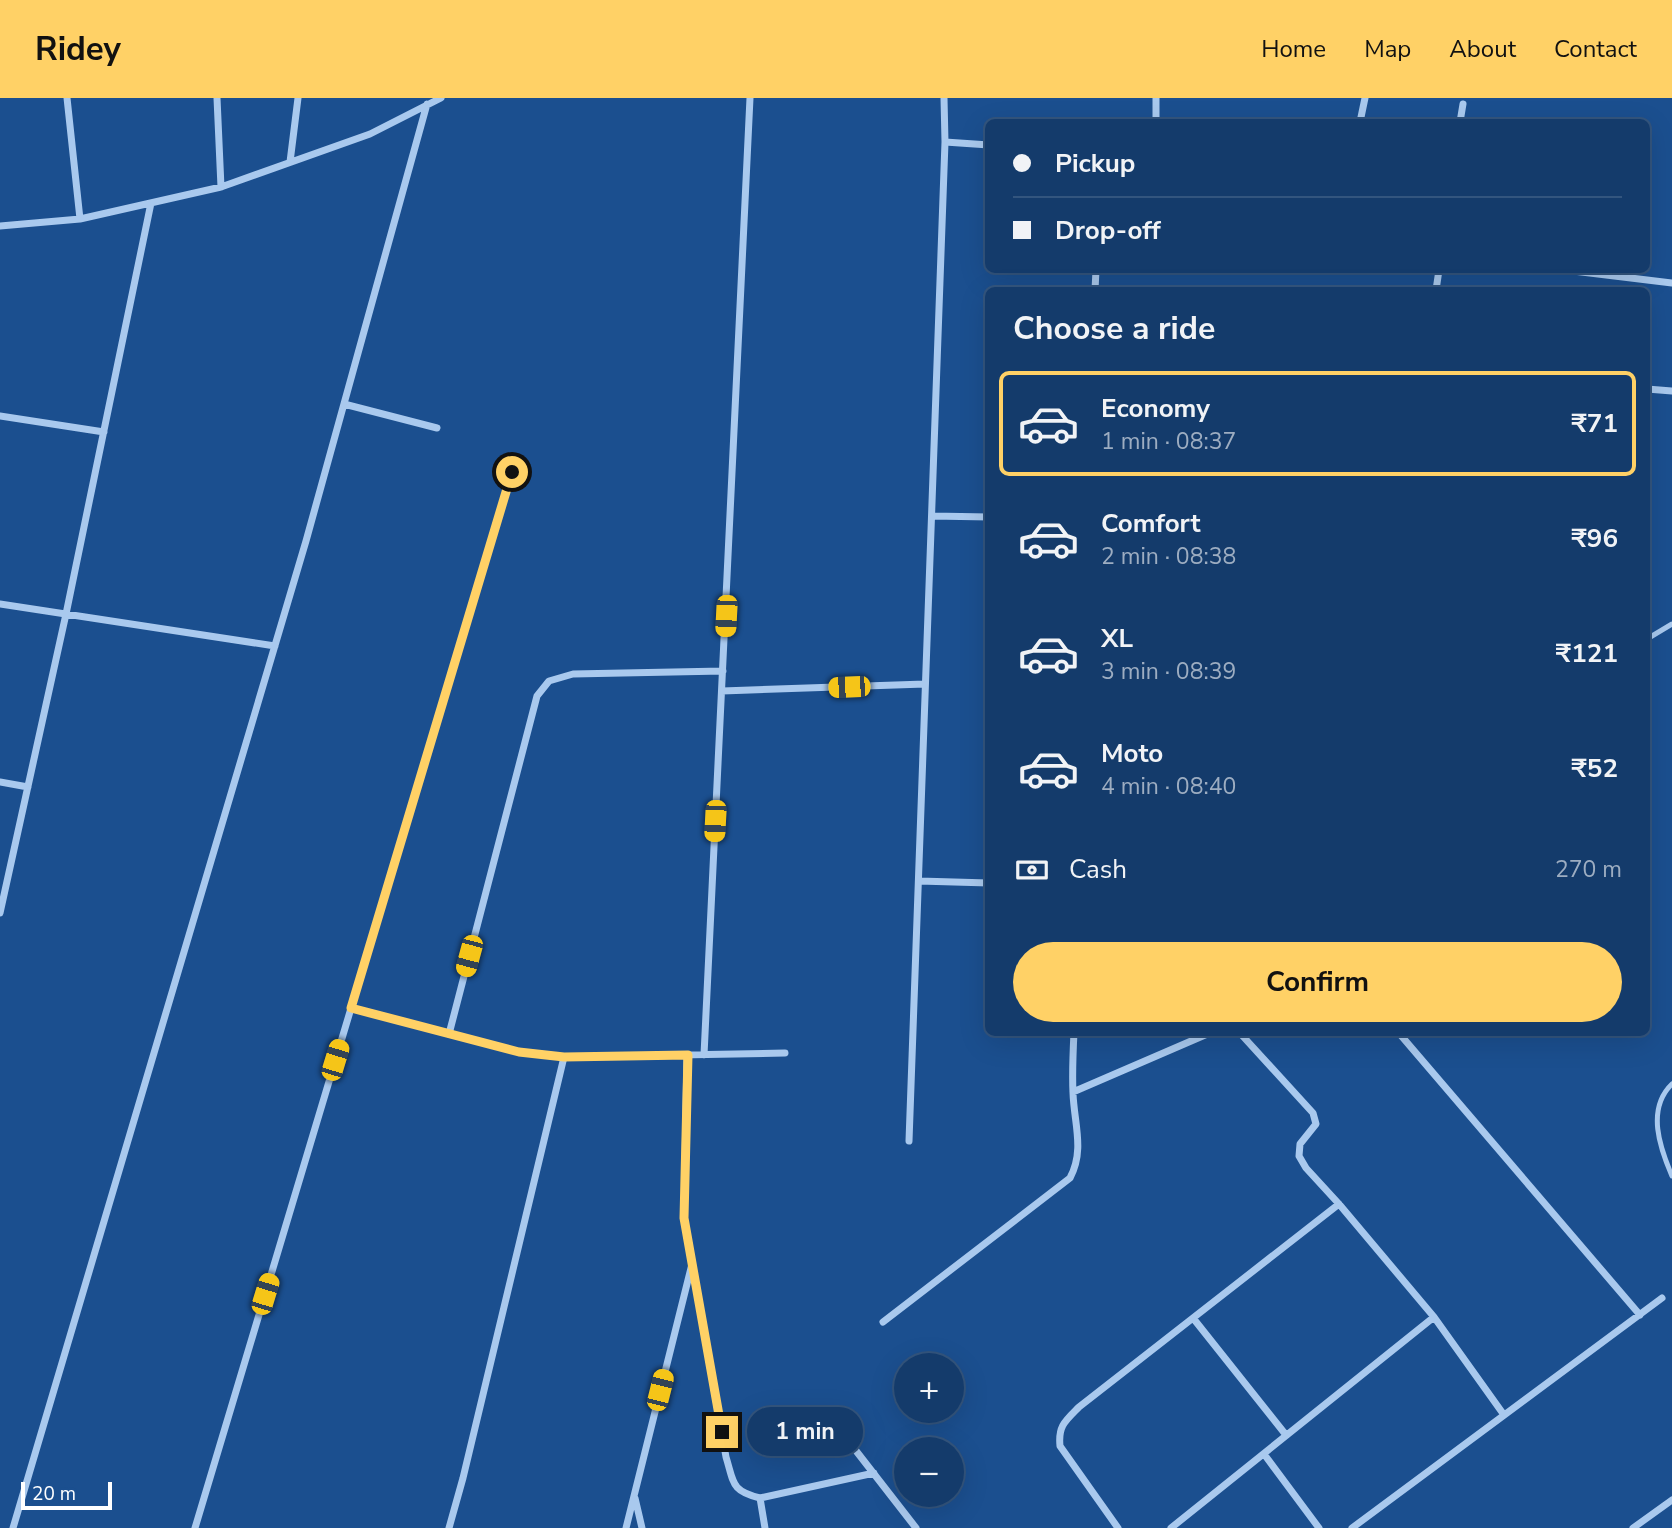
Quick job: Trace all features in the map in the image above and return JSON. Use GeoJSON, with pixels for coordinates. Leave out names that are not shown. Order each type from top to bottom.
{"type":"FeatureCollection","features":[{"type":"Feature","properties":{"kind":"street"},"geometry":{"type":"LineString","coordinates":[[67,98],[79,219]]}},
{"type":"Feature","properties":{"kind":"street"},"geometry":{"type":"LineString","coordinates":[[217,98],[222,187]]}},
{"type":"Feature","properties":{"kind":"street"},"geometry":{"type":"LineString","coordinates":[[290,162],[298,98]]}},
{"type":"Feature","properties":{"kind":"street"},"geometry":{"type":"LineString","coordinates":[[0,226],[79,219],[222,187],[370,134],[441,98]]}},
{"type":"Feature","properties":{"kind":"street"},"geometry":{"type":"LineString","coordinates":[[704,1055],[750,98]]}},
{"type":"Feature","properties":{"kind":"street"},"geometry":{"type":"LineString","coordinates":[[909,1141],[945,142],[944,98]]}},
{"type":"Feature","properties":{"kind":"street"},"geometry":{"type":"LineString","coordinates":[[1156,98],[1156,119]]}},
{"type":"Feature","properties":{"kind":"street"},"geometry":{"type":"LineString","coordinates":[[1361,119],[1365,98]]}},
{"type":"Feature","properties":{"kind":"street"},"geometry":{"type":"LineString","coordinates":[[13,1528],[275,646],[428,104]]}},
{"type":"Feature","properties":{"kind":"street"},"geometry":{"type":"LineString","coordinates":[[1460,119],[1463,104]]}},
{"type":"Feature","properties":{"kind":"street"},"geometry":{"type":"LineString","coordinates":[[945,142],[985,145]]}},
{"type":"Feature","properties":{"kind":"street"},"geometry":{"type":"LineString","coordinates":[[0,913],[66,614],[151,203]]}},
{"type":"Feature","properties":{"kind":"street"},"geometry":{"type":"LineString","coordinates":[[1590,273],[1672,283]]}},
{"type":"Feature","properties":{"kind":"street"},"geometry":{"type":"LineString","coordinates":[[1650,389],[1672,391]]}},
{"type":"Feature","properties":{"kind":"street"},"geometry":{"type":"LineString","coordinates":[[344,404],[437,428]]}},
{"type":"Feature","properties":{"kind":"street"},"geometry":{"type":"LineString","coordinates":[[0,416],[104,432]]}},
{"type":"Feature","properties":{"kind":"street"},"geometry":{"type":"LineString","coordinates":[[195,1528],[512,472]]}},
{"type":"Feature","properties":{"kind":"street"},"geometry":{"type":"LineString","coordinates":[[932,516],[985,517]]}},
{"type":"Feature","properties":{"kind":"street"},"geometry":{"type":"LineString","coordinates":[[0,604],[275,646]]}},
{"type":"Feature","properties":{"kind":"street"},"geometry":{"type":"LineString","coordinates":[[449,1034],[537,695],[549,681],[573,674],[723,671]]}},
{"type":"Feature","properties":{"kind":"street"},"geometry":{"type":"LineString","coordinates":[[722,691],[925,684]]}},
{"type":"Feature","properties":{"kind":"street"},"geometry":{"type":"LineString","coordinates":[[0,782],[28,787]]}},
{"type":"Feature","properties":{"kind":"street"},"geometry":{"type":"LineString","coordinates":[[919,881],[985,883]]}},
{"type":"Feature","properties":{"kind":"street"},"geometry":{"type":"LineString","coordinates":[[351,1008],[519,1052],[564,1057],[785,1053]]}},
{"type":"Feature","properties":{"kind":"street"},"geometry":{"type":"LineString","coordinates":[[883,1322],[1070,1178],[1078,1164],[1079,1145],[1073,1092],[1074,1036]]}},
{"type":"Feature","properties":{"kind":"street"},"geometry":{"type":"LineString","coordinates":[[1073,1092],[1203,1036]]}},
{"type":"Feature","properties":{"kind":"street"},"geometry":{"type":"LineString","coordinates":[[1243,1036],[1313,1113],[1316,1124],[1300,1144],[1299,1156],[1306,1168],[1434,1317],[1504,1416]]}},
{"type":"Feature","properties":{"kind":"street"},"geometry":{"type":"LineString","coordinates":[[1401,1036],[1640,1315]]}},
{"type":"Feature","properties":{"kind":"street"},"geometry":{"type":"LineString","coordinates":[[688,1055],[684,1218],[726,1457],[734,1484],[742,1493],[760,1498],[874,1473]]}},
{"type":"Feature","properties":{"kind":"street"},"geometry":{"type":"LineString","coordinates":[[449,1528],[564,1057]]}},
{"type":"Feature","properties":{"kind":"street"},"geometry":{"type":"LineString","coordinates":[[1118,1528],[1060,1446],[1058,1433],[1067,1419],[1339,1204]]}},
{"type":"Feature","properties":{"kind":"street"},"geometry":{"type":"LineString","coordinates":[[626,1528],[693,1258]]}},
{"type":"Feature","properties":{"kind":"street"},"geometry":{"type":"LineString","coordinates":[[1352,1528],[1662,1298]]}},
{"type":"Feature","properties":{"kind":"street"},"geometry":{"type":"LineString","coordinates":[[1171,1528],[1434,1317]]}},
{"type":"Feature","properties":{"kind":"street"},"geometry":{"type":"LineString","coordinates":[[1193,1318],[1286,1435]]}},
{"type":"Feature","properties":{"kind":"street"},"geometry":{"type":"LineString","coordinates":[[836,1425],[916,1528]]}},
{"type":"Feature","properties":{"kind":"street"},"geometry":{"type":"LineString","coordinates":[[1264,1454],[1319,1528]]}},
{"type":"Feature","properties":{"kind":"street"},"geometry":{"type":"LineString","coordinates":[[634,1496],[642,1528]]}},
{"type":"Feature","properties":{"kind":"street"},"geometry":{"type":"LineString","coordinates":[[760,1498],[765,1528]]}},
{"type":"Feature","properties":{"kind":"street"},"geometry":{"type":"LineString","coordinates":[[1633,1528],[1672,1500]]}},
{"type":"Feature","properties":{"kind":"lane"},"geometry":{"type":"LineString","coordinates":[[1650,637],[1672,624]]}},
{"type":"Feature","properties":{"kind":"lane"},"geometry":{"type":"LineString","coordinates":[[1672,1084],[1667,1089],[1657,1116],[1659,1145],[1672,1177]]}},
{"type":"Feature","properties":{"kind":"route"},"geometry":{"type":"LineString","coordinates":[[512,472],[351,1008],[519,1052],[564,1057],[688,1055],[684,1218],[722,1432]]}}]}
